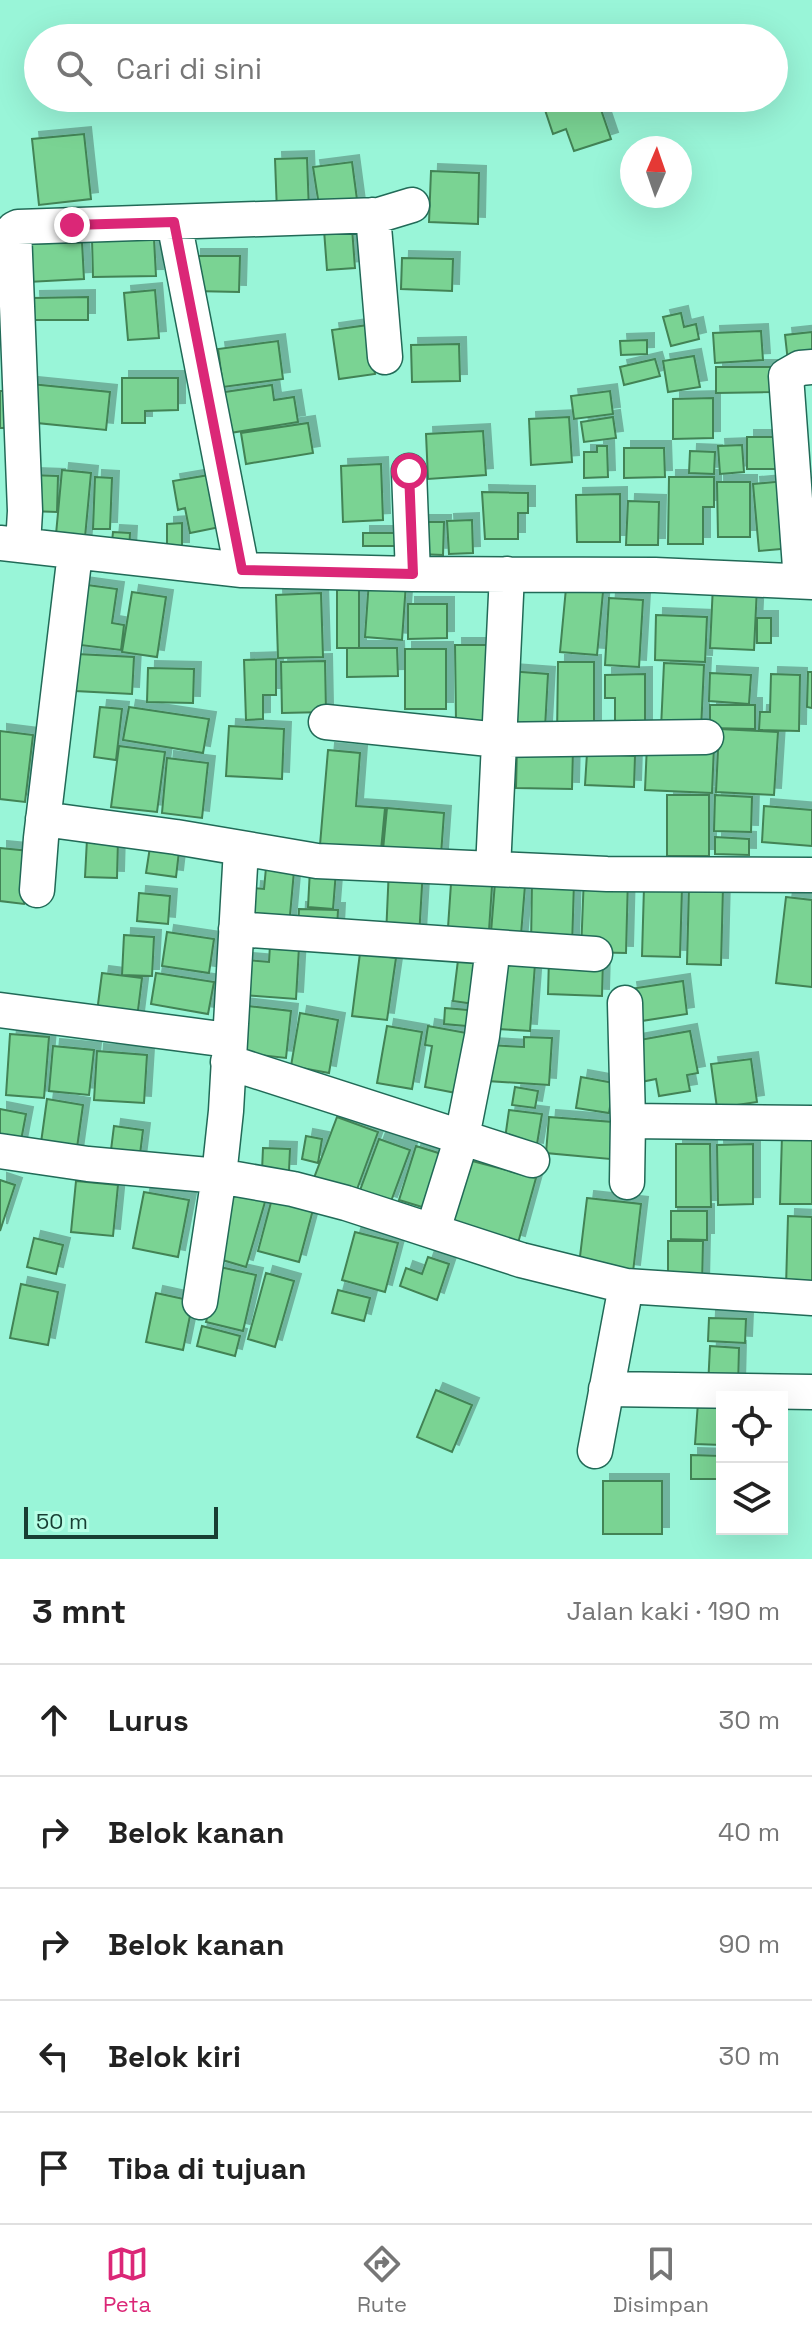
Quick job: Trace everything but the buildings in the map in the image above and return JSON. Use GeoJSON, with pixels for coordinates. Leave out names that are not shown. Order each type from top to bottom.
{"type":"FeatureCollection","features":[{"type":"Feature","properties":{"kind":"street"},"geometry":{"type":"LineString","coordinates":[[412,205],[389,214],[373,215],[14,229],[25,511],[12,544],[242,570],[655,575],[806,582],[786,376],[800,368],[812,367]]}},
{"type":"Feature","properties":{"kind":"street"},"geometry":{"type":"LineString","coordinates":[[373,215],[385,357]]}},
{"type":"Feature","properties":{"kind":"street"},"geometry":{"type":"LineString","coordinates":[[174,222],[242,570]]}},
{"type":"Feature","properties":{"kind":"street"},"geometry":{"type":"LineString","coordinates":[[409,471],[413,574]]}},
{"type":"Feature","properties":{"kind":"street"},"geometry":{"type":"LineString","coordinates":[[37,890],[75,553]]}},
{"type":"Feature","properties":{"kind":"street"},"geometry":{"type":"LineString","coordinates":[[493,869],[507,574]]}},
{"type":"Feature","properties":{"kind":"street"},"geometry":{"type":"LineString","coordinates":[[326,722],[499,740],[706,737]]}},
{"type":"Feature","properties":{"kind":"street"},"geometry":{"type":"LineString","coordinates":[[43,819],[317,861],[607,874],[812,875]]}},
{"type":"Feature","properties":{"kind":"street"},"geometry":{"type":"LineString","coordinates":[[200,1302],[219,1176],[241,849]]}},
{"type":"Feature","properties":{"kind":"street"},"geometry":{"type":"LineString","coordinates":[[236,929],[595,954]]}},
{"type":"Feature","properties":{"kind":"street"},"geometry":{"type":"LineString","coordinates":[[433,1230],[462,1137],[482,1036],[493,947]]}},
{"type":"Feature","properties":{"kind":"street"},"geometry":{"type":"LineString","coordinates":[[625,1003],[627,1182]]}},
{"type":"Feature","properties":{"kind":"street"},"geometry":{"type":"LineString","coordinates":[[0,1010],[228,1051],[532,1160]]}},
{"type":"Feature","properties":{"kind":"street"},"geometry":{"type":"LineString","coordinates":[[628,1121],[812,1123]]}},
{"type":"Feature","properties":{"kind":"street"},"geometry":{"type":"LineString","coordinates":[[0,1151],[88,1164],[219,1176],[293,1189],[433,1230],[521,1260],[626,1286],[812,1298]]}},
{"type":"Feature","properties":{"kind":"street"},"geometry":{"type":"LineString","coordinates":[[595,1451],[626,1286]]}},
{"type":"Feature","properties":{"kind":"street"},"geometry":{"type":"LineString","coordinates":[[606,1389],[812,1392]]}},
{"type":"Feature","properties":{"kind":"route"},"geometry":{"type":"LineString","coordinates":[[72,225],[174,222],[242,570],[413,574],[409,471]]}}]}
